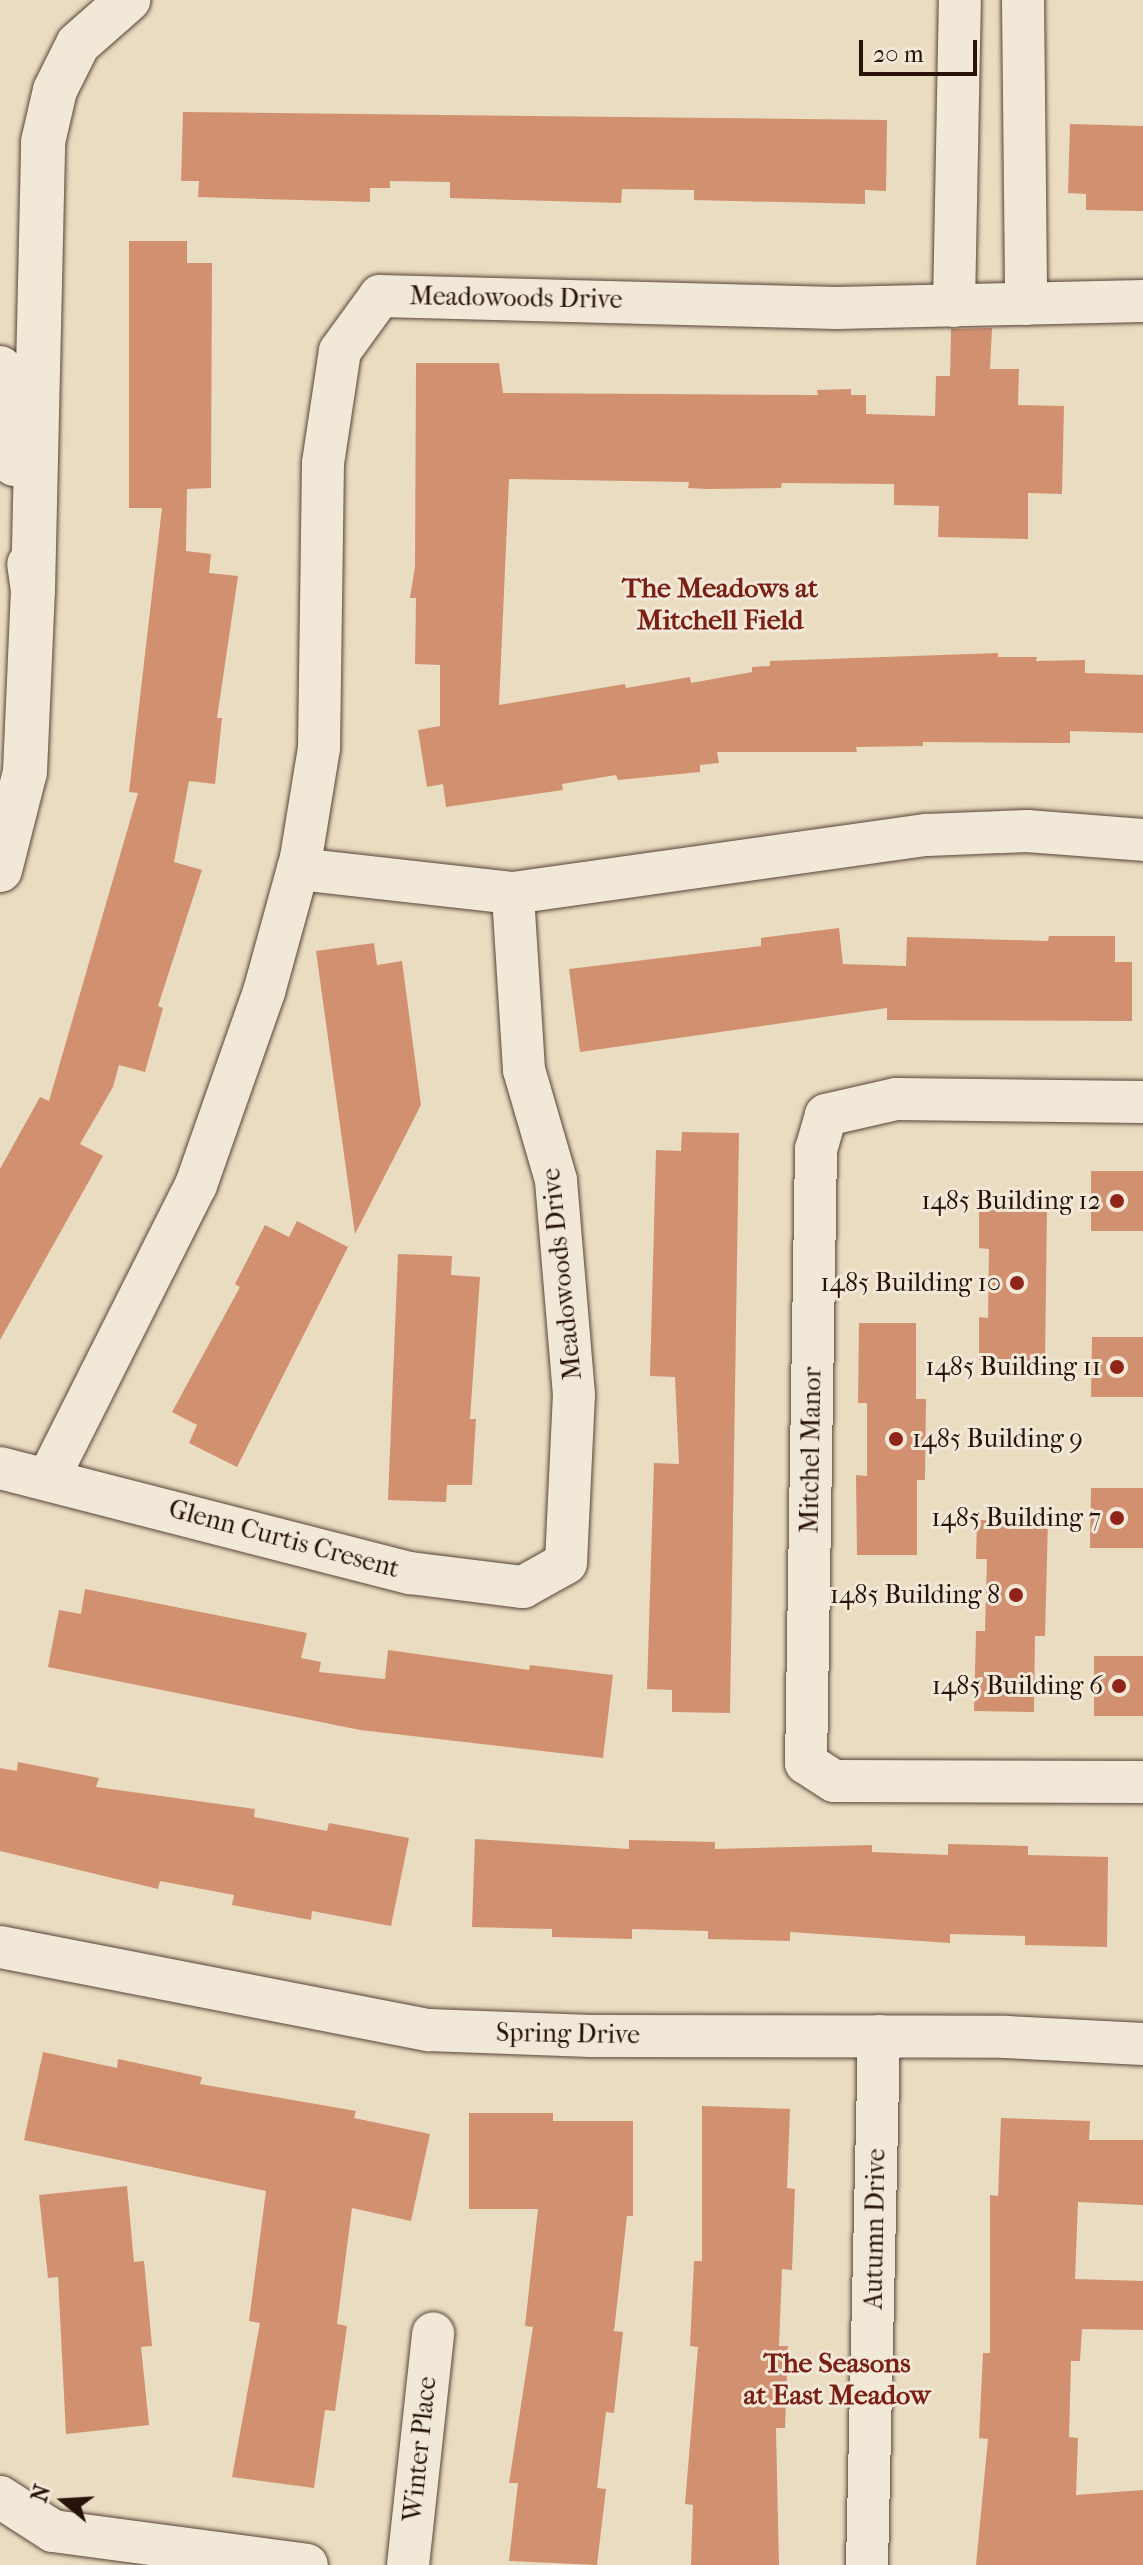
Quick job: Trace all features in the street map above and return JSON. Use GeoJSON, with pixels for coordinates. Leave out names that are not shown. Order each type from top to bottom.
{"type":"FeatureCollection","features":[{"type":"Feature","properties":{"kind":"main road"},"geometry":{"type":"LineString","coordinates":[[0,870],[25,772],[33,591],[43,142],[55,90],[78,44],[128,0]]}},
{"type":"Feature","properties":{"kind":"main road"},"geometry":{"type":"LineString","coordinates":[[0,368],[33,591]]}},
{"type":"Feature","properties":{"kind":"street"},"geometry":{"type":"LineString","coordinates":[[954,306],[960,0]]}},
{"type":"Feature","properties":{"kind":"street"},"geometry":{"type":"LineString","coordinates":[[1023,0],[1026,304]]}},
{"type":"Feature","properties":{"kind":"street","name":"Meadowoods Drive"},"geometry":{"type":"LineString","coordinates":[[48,1479],[196,1185],[264,992],[298,869],[319,748],[323,463],[340,351],[380,296],[836,308],[1143,301]]}},
{"type":"Feature","properties":{"kind":"street"},"geometry":{"type":"LineString","coordinates":[[298,869],[513,893],[927,835],[1027,831],[1143,840]]}},
{"type":"Feature","properties":{"kind":"street","name":"Meadowoods Drive"},"geometry":{"type":"LineString","coordinates":[[513,893],[524,1070],[556,1180],[572,1365],[566,1563]]}},
{"type":"Feature","properties":{"kind":"street","name":"Mitchel Manor"},"geometry":{"type":"LineString","coordinates":[[1143,1102],[896,1099],[826,1115],[816,1149],[806,1763],[834,1781],[1143,1782]]}},
{"type":"Feature","properties":{"kind":"street","name":"Glenn Curtis Cresent"},"geometry":{"type":"LineString","coordinates":[[0,1468],[410,1573],[523,1587],[566,1563]]}},
{"type":"Feature","properties":{"kind":"street","name":"Spring Drive"},"geometry":{"type":"LineString","coordinates":[[0,1947],[428,2030],[879,2036],[1143,2044]]}},
{"type":"Feature","properties":{"kind":"street","name":"Autumn Drive"},"geometry":{"type":"LineString","coordinates":[[867,2565],[879,2036]]}},
{"type":"Feature","properties":{"kind":"street","name":"Winter Place"},"geometry":{"type":"LineString","coordinates":[[408,2565],[433,2333]]}},
{"type":"Feature","properties":{"kind":"street"},"geometry":{"type":"LineString","coordinates":[[0,2497],[53,2531],[307,2565]]}},
{"type":"Feature","properties":{"kind":"building"},"geometry":{"type":"Polygon","coordinates":[[[183,112],[887,120],[886,191],[865,190],[865,204],[694,200],[694,190],[622,189],[621,203],[450,198],[450,182],[390,181],[390,188],[370,188],[370,202],[198,197],[199,181],[181,181],[183,112]]]}},
{"type":"Feature","properties":{"kind":"building"},"geometry":{"type":"Polygon","coordinates":[[[1070,124],[1143,126],[1143,211],[1086,210],[1086,194],[1068,193],[1070,124]]]}},
{"type":"Feature","properties":{"kind":"building"},"geometry":{"type":"Polygon","coordinates":[[[129,241],[187,241],[187,263],[212,263],[211,488],[187,489],[186,551],[211,554],[209,573],[238,576],[217,718],[222,718],[215,784],[189,781],[174,862],[202,870],[158,1006],[163,1008],[145,1072],[119,1065],[113,1087],[80,1144],[103,1156],[0,1340],[0,1169],[40,1097],[49,1101],[138,793],[129,792],[162,508],[129,508],[129,241]]]}},
{"type":"Feature","properties":{"kind":"building"},"geometry":{"type":"Polygon","coordinates":[[[992,328],[990,369],[1019,369],[1018,405],[1064,406],[1062,494],[1028,493],[1028,539],[938,537],[939,506],[894,505],[894,484],[782,483],[781,488],[707,489],[688,488],[689,482],[509,479],[499,705],[625,684],[626,688],[690,677],[691,683],[752,672],[752,667],[770,666],[770,661],[998,653],[998,657],[1037,657],[1036,661],[1085,660],[1085,673],[1143,675],[1143,733],[1070,731],[1070,743],[923,742],[923,746],[856,747],[857,752],[717,752],[719,763],[700,765],[700,772],[618,780],[616,775],[562,784],[563,790],[446,807],[443,784],[427,787],[418,730],[440,726],[440,665],[415,664],[416,598],[410,598],[415,567],[416,363],[499,363],[503,393],[818,395],[817,390],[851,389],[851,395],[866,395],[866,414],[935,416],[936,376],[950,376],[951,329],[992,328]]]}},
{"type":"Feature","properties":{"kind":"building"},"geometry":{"type":"Polygon","coordinates":[[[839,928],[843,964],[906,966],[907,937],[1048,941],[1049,936],[1115,936],[1115,962],[1132,962],[1132,1021],[887,1020],[887,1008],[580,1052],[569,969],[761,946],[761,938],[839,928]]]}},
{"type":"Feature","properties":{"kind":"building"},"geometry":{"type":"Polygon","coordinates":[[[374,943],[377,965],[402,961],[421,1105],[355,1234],[316,951],[374,943]]]}},
{"type":"Feature","properties":{"kind":"building"},"geometry":{"type":"Polygon","coordinates":[[[682,1132],[739,1133],[730,1713],[672,1712],[672,1690],[647,1689],[654,1463],[679,1464],[675,1377],[650,1376],[656,1150],[681,1151],[682,1132]]]}},
{"type":"Feature","properties":{"kind":"building","name":"1485 Building 12"},"geometry":{"type":"Polygon","coordinates":[[[1091,1171],[1143,1171],[1143,1231],[1091,1231],[1091,1171]]]}},
{"type":"Feature","properties":{"kind":"building","name":"1485 Building 10"},"geometry":{"type":"Polygon","coordinates":[[[979,1206],[1047,1208],[1045,1361],[979,1360],[979,1317],[988,1318],[989,1249],[979,1248],[979,1206]]]}},
{"type":"Feature","properties":{"kind":"building"},"geometry":{"type":"Polygon","coordinates":[[[297,1221],[348,1247],[237,1467],[189,1443],[197,1425],[172,1412],[240,1287],[235,1284],[265,1225],[289,1237],[297,1221]]]}},
{"type":"Feature","properties":{"kind":"building"},"geometry":{"type":"Polygon","coordinates":[[[398,1254],[452,1256],[451,1275],[480,1277],[470,1419],[476,1419],[472,1485],[447,1485],[446,1502],[388,1500],[398,1254]]]}},
{"type":"Feature","properties":{"kind":"building","name":"1485 Building 9"},"geometry":{"type":"Polygon","coordinates":[[[859,1323],[916,1323],[916,1399],[926,1399],[925,1480],[917,1480],[917,1555],[857,1555],[856,1475],[867,1476],[867,1403],[858,1403],[859,1323]]]}},
{"type":"Feature","properties":{"kind":"building","name":"1485 Building 11"},"geometry":{"type":"Polygon","coordinates":[[[1092,1337],[1143,1337],[1143,1397],[1091,1397],[1092,1337]]]}},
{"type":"Feature","properties":{"kind":"building","name":"1485 Building 7"},"geometry":{"type":"Polygon","coordinates":[[[1091,1488],[1143,1488],[1143,1548],[1090,1548],[1091,1488]]]}},
{"type":"Feature","properties":{"kind":"building","name":"1485 Building 8"},"geometry":{"type":"Polygon","coordinates":[[[977,1520],[1048,1521],[1045,1636],[1035,1636],[1034,1712],[974,1711],[976,1631],[985,1631],[987,1559],[976,1559],[977,1520]]]}},
{"type":"Feature","properties":{"kind":"building"},"geometry":{"type":"Polygon","coordinates":[[[85,1589],[307,1633],[301,1658],[321,1662],[319,1672],[385,1679],[388,1650],[529,1670],[530,1665],[613,1675],[603,1758],[360,1730],[48,1667],[59,1610],[81,1614],[85,1589]]]}},
{"type":"Feature","properties":{"kind":"building","name":"1485 Building 6"},"geometry":{"type":"Polygon","coordinates":[[[1094,1656],[1143,1656],[1143,1716],[1094,1716],[1094,1656]]]}},
{"type":"Feature","properties":{"kind":"building"},"geometry":{"type":"Polygon","coordinates":[[[18,1762],[99,1778],[96,1787],[255,1809],[254,1817],[327,1831],[329,1823],[409,1838],[391,1926],[312,1911],[311,1920],[232,1905],[234,1895],[160,1881],[158,1889],[0,1851],[0,1768],[17,1771],[18,1762]]]}},
{"type":"Feature","properties":{"kind":"building"},"geometry":{"type":"Polygon","coordinates":[[[475,1839],[629,1849],[629,1840],[715,1842],[715,1849],[872,1845],[872,1852],[948,1855],[948,1844],[1028,1846],[1028,1855],[1108,1857],[1107,1947],[1025,1945],[1025,1936],[950,1934],[950,1943],[790,1932],[790,1941],[708,1939],[708,1931],[632,1929],[632,1939],[552,1937],[552,1929],[472,1927],[475,1839]]]}},
{"type":"Feature","properties":{"kind":"building"},"geometry":{"type":"Polygon","coordinates":[[[43,2052],[117,2068],[118,2059],[202,2077],[200,2084],[356,2111],[354,2118],[430,2134],[411,2221],[352,2208],[337,2324],[347,2326],[335,2411],[325,2410],[314,2488],[232,2477],[260,2323],[249,2321],[266,2191],[24,2140],[43,2052]]]}},
{"type":"Feature","properties":{"kind":"building"},"geometry":{"type":"Polygon","coordinates":[[[702,2106],[790,2109],[787,2188],[795,2189],[792,2270],[782,2269],[779,2346],[788,2346],[785,2428],[776,2428],[779,2565],[691,2565],[693,2505],[685,2504],[698,2347],[690,2346],[694,2261],[702,2261],[702,2106]]]}},
{"type":"Feature","properties":{"kind":"building"},"geometry":{"type":"Polygon","coordinates":[[[469,2113],[553,2113],[553,2121],[633,2121],[633,2216],[627,2216],[614,2331],[623,2332],[614,2413],[606,2412],[597,2488],[606,2489],[597,2565],[509,2561],[518,2483],[509,2483],[533,2327],[525,2326],[538,2209],[469,2209],[469,2113]]]}},
{"type":"Feature","properties":{"kind":"building"},"geometry":{"type":"Polygon","coordinates":[[[1001,2118],[1090,2121],[1089,2140],[1143,2140],[1143,2205],[1078,2202],[1075,2279],[1143,2281],[1143,2330],[1082,2329],[1080,2361],[1071,2361],[1069,2437],[1078,2438],[1076,2495],[1143,2490],[1143,2565],[976,2565],[988,2439],[979,2438],[983,2353],[990,2353],[990,2195],[998,2196],[1001,2118]]]}},
{"type":"Feature","properties":{"kind":"building"},"geometry":{"type":"Polygon","coordinates":[[[127,2186],[134,2262],[144,2261],[152,2346],[141,2347],[149,2425],[66,2434],[58,2277],[48,2278],[39,2195],[127,2186]]]}},
{"type":"Feature","properties":{"kind":"place","name":"1485 Building 12"},"geometry":{"type":"Point","coordinates":[1117,1201]}},
{"type":"Feature","properties":{"kind":"place","name":"1485 Building 10"},"geometry":{"type":"Point","coordinates":[1017,1283]}},
{"type":"Feature","properties":{"kind":"place","name":"1485 Building 11"},"geometry":{"type":"Point","coordinates":[1117,1367]}},
{"type":"Feature","properties":{"kind":"place","name":"1485 Building 9"},"geometry":{"type":"Point","coordinates":[896,1439]}},
{"type":"Feature","properties":{"kind":"place","name":"1485 Building 7"},"geometry":{"type":"Point","coordinates":[1117,1518]}},
{"type":"Feature","properties":{"kind":"place","name":"1485 Building 8"},"geometry":{"type":"Point","coordinates":[1016,1595]}},
{"type":"Feature","properties":{"kind":"place","name":"1485 Building 6"},"geometry":{"type":"Point","coordinates":[1119,1686]}},
{"type":"Feature","properties":{"kind":"district","name":"The Meadows at Mitchell Field"},"geometry":{"type":"Point","coordinates":[720,604]}},
{"type":"Feature","properties":{"kind":"district","name":"The Seasons at East Meadow"},"geometry":{"type":"Point","coordinates":[837,2379]}}]}
